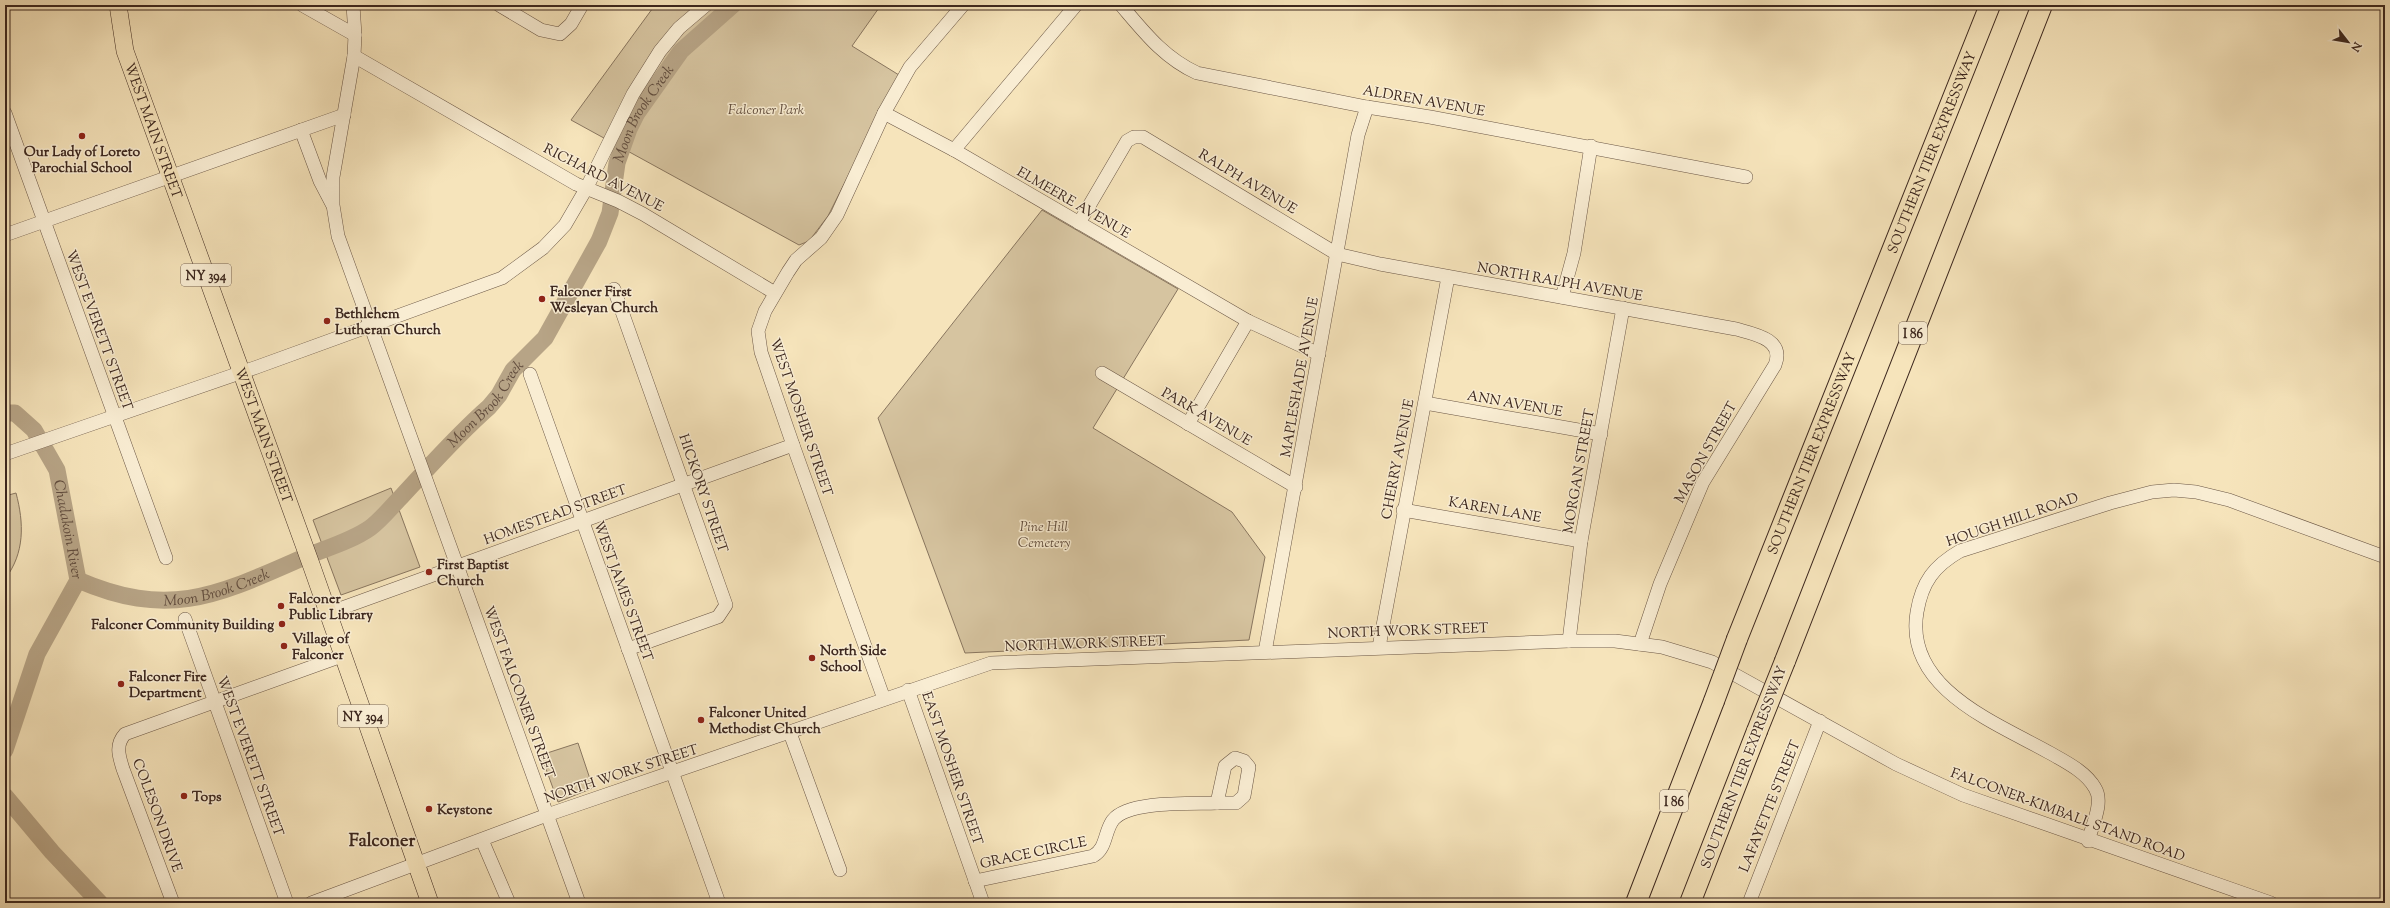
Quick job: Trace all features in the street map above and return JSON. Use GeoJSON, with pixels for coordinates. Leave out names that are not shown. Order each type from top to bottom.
{"type":"FeatureCollection","features":[{"type":"Feature","properties":{"kind":"highway","name":"SOUTHERN TIER EXPRESSWAY"},"geometry":{"type":"LineString","coordinates":[[1637,902],[1737,639],[1990,5]]}},
{"type":"Feature","properties":{"kind":"highway","name":"SOUTHERN TIER EXPRESSWAY"},"geometry":{"type":"LineString","coordinates":[[1690,903],[2042,5]]}},
{"type":"Feature","properties":{"kind":"main road","name":"WEST MAIN STREET"},"geometry":{"type":"LineString","coordinates":[[118,5],[126,51],[417,863]]}},
{"type":"Feature","properties":{"kind":"main road","name":"NY 394"},"geometry":{"type":"LineString","coordinates":[[417,863],[430,903]]}},
{"type":"Feature","properties":{"kind":"street"},"geometry":{"type":"LineString","coordinates":[[302,5],[355,35]]}},
{"type":"Feature","properties":{"kind":"street","name":"WEST FALCONER STREET"},"geometry":{"type":"LineString","coordinates":[[353,5],[355,35],[354,56],[332,177],[333,205],[338,236],[347,264],[372,325],[579,903]]}},
{"type":"Feature","properties":{"kind":"street"},"geometry":{"type":"LineString","coordinates":[[499,5],[541,30],[560,34],[570,24],[582,5]]}},
{"type":"Feature","properties":{"kind":"street"},"geometry":{"type":"LineString","coordinates":[[5,454],[241,373],[502,278],[554,238],[586,189],[633,94],[660,51],[679,28],[706,5]]}},
{"type":"Feature","properties":{"kind":"street","name":"WEST MOSHER STREET"},"geometry":{"type":"LineString","coordinates":[[884,699],[793,445],[758,342],[760,322],[775,292],[796,260],[821,238],[837,215],[884,112],[910,68],[963,5]]}},
{"type":"Feature","properties":{"kind":"street"},"geometry":{"type":"LineString","coordinates":[[954,150],[1076,5]]}},
{"type":"Feature","properties":{"kind":"street","name":"ALDREN AVENUE"},"geometry":{"type":"LineString","coordinates":[[1121,5],[1157,47],[1178,64],[1197,73],[1367,108],[1591,146],[1746,177]]}},
{"type":"Feature","properties":{"kind":"street","name":"RICHARD AVENUE"},"geometry":{"type":"LineString","coordinates":[[354,56],[586,189],[618,201],[775,292]]}},
{"type":"Feature","properties":{"kind":"street","name":"MAPLESHADE AVENUE"},"geometry":{"type":"LineString","coordinates":[[1265,652],[1296,487],[1358,135],[1367,108]]}},
{"type":"Feature","properties":{"kind":"street","name":"ELMEERE AVENUE"},"geometry":{"type":"LineString","coordinates":[[884,112],[954,150],[1248,321],[1319,354]]}},
{"type":"Feature","properties":{"kind":"street","name":"WEST EVERETT STREET"},"geometry":{"type":"LineString","coordinates":[[5,113],[166,558]]}},
{"type":"Feature","properties":{"kind":"street"},"geometry":{"type":"LineString","coordinates":[[5,235],[344,115]]}},
{"type":"Feature","properties":{"kind":"street"},"geometry":{"type":"LineString","coordinates":[[301,130],[320,181],[333,205]]}},
{"type":"Feature","properties":{"kind":"street","name":"RALPH AVENUE"},"geometry":{"type":"LineString","coordinates":[[1079,223],[1127,142],[1134,138],[1143,137],[1336,254]]}},
{"type":"Feature","properties":{"kind":"street"},"geometry":{"type":"LineString","coordinates":[[1562,297],[1574,253],[1591,146]]}},
{"type":"Feature","properties":{"kind":"street","name":"NORTH RALPH AVENUE"},"geometry":{"type":"LineString","coordinates":[[1336,254],[1448,277],[1736,329],[1765,338],[1775,346]]}},
{"type":"Feature","properties":{"kind":"street","name":"CHERRY AVENUE"},"geometry":{"type":"LineString","coordinates":[[1379,647],[1448,277]]}},
{"type":"Feature","properties":{"kind":"street","name":"HICKORY STREET"},"geometry":{"type":"LineString","coordinates":[[614,289],[725,600],[724,610],[718,617],[628,649]]}},
{"type":"Feature","properties":{"kind":"street","name":"MORGAN STREET"},"geometry":{"type":"LineString","coordinates":[[1569,641],[1581,541],[1623,308]]}},
{"type":"Feature","properties":{"kind":"street"},"geometry":{"type":"LineString","coordinates":[[1188,424],[1248,321]]}},
{"type":"Feature","properties":{"kind":"street","name":"MASON STREET"},"geometry":{"type":"LineString","coordinates":[[1640,644],[1660,584],[1690,508],[1703,482],[1733,431],[1775,364],[1778,358],[1775,346]]}},
{"type":"Feature","properties":{"kind":"street","name":"PARK AVENUE"},"geometry":{"type":"LineString","coordinates":[[1102,373],[1296,487]]}},
{"type":"Feature","properties":{"kind":"street","name":"WEST JAMES STREET"},"geometry":{"type":"LineString","coordinates":[[530,374],[719,903]]}},
{"type":"Feature","properties":{"kind":"street","name":"ANN AVENUE"},"geometry":{"type":"LineString","coordinates":[[1425,403],[1601,434]]}},
{"type":"Feature","properties":{"kind":"street","name":"HOMESTEAD STREET"},"geometry":{"type":"LineString","coordinates":[[328,613],[793,445]]}},
{"type":"Feature","properties":{"kind":"street","name":"HOUGH HILL ROAD"},"geometry":{"type":"LineString","coordinates":[[2088,841],[2099,801],[2096,789],[2084,775],[2066,762],[1964,703],[1942,687],[1924,662],[1917,632],[1919,603],[1924,586],[1933,572],[1944,560],[1960,551],[2096,507],[2152,492],[2174,490],[2196,492],[2229,500],[2385,558]]}},
{"type":"Feature","properties":{"kind":"street","name":"KAREN LANE"},"geometry":{"type":"LineString","coordinates":[[1404,510],[1581,541]]}},
{"type":"Feature","properties":{"kind":"street","name":"WEST EVERETT STREET"},"geometry":{"type":"LineString","coordinates":[[184,619],[287,903]]}},
{"type":"Feature","properties":{"kind":"street","name":"NORTH WORK STREET"},"geometry":{"type":"LineString","coordinates":[[311,903],[547,815],[673,774],[908,690],[991,663],[1379,647],[1569,641],[1640,644],[1662,647],[1712,662],[1776,696]]}},
{"type":"Feature","properties":{"kind":"street"},"geometry":{"type":"LineString","coordinates":[[214,702],[342,656]]}},
{"type":"Feature","properties":{"kind":"street","name":"EAST MOSHER STREET"},"geometry":{"type":"LineString","coordinates":[[908,690],[983,903]]}},
{"type":"Feature","properties":{"kind":"street","name":"FALCONER-KIMBALL STAND ROAD"},"geometry":{"type":"LineString","coordinates":[[1776,696],[1896,764],[1963,795],[2088,841],[2271,903]]}},
{"type":"Feature","properties":{"kind":"street","name":"COLESON DRIVE"},"geometry":{"type":"LineString","coordinates":[[173,903],[123,769],[118,748],[125,734],[214,702]]}},
{"type":"Feature","properties":{"kind":"street","name":"LAFAYETTE STREET"},"geometry":{"type":"LineString","coordinates":[[1748,903],[1820,721]]}},
{"type":"Feature","properties":{"kind":"street"},"geometry":{"type":"LineString","coordinates":[[790,733],[840,870]]}},
{"type":"Feature","properties":{"kind":"street","name":"GRACE CIRCLE"},"geometry":{"type":"LineString","coordinates":[[975,881],[1093,856],[1099,853],[1113,820],[1129,810],[1148,806],[1217,803]]}},
{"type":"Feature","properties":{"kind":"street"},"geometry":{"type":"LineString","coordinates":[[482,840],[509,903]]}},
{"type":"Feature","properties":{"kind":"green space","name":"Falconer Park"},"geometry":{"type":"Polygon","coordinates":[[[655,5],[881,5],[852,46],[899,75],[828,216],[809,241],[799,245],[571,120],[655,5]]]}},
{"type":"Feature","properties":{"kind":"green space","name":"Pine Hill Cemetery"},"geometry":{"type":"Polygon","coordinates":[[[1042,210],[1178,289],[1093,428],[1232,512],[1265,557],[1249,640],[965,653],[878,418],[1042,210]]]}},
{"type":"Feature","properties":{"kind":"green space"},"geometry":{"type":"Polygon","coordinates":[[[391,488],[420,567],[341,595],[313,520],[391,488]]]}},
{"type":"Feature","properties":{"kind":"green space"},"geometry":{"type":"Polygon","coordinates":[[[16,493],[19,504],[21,538],[16,559],[12,569],[5,579],[5,496],[16,493]]]}},
{"type":"Feature","properties":{"kind":"green space"},"geometry":{"type":"Polygon","coordinates":[[[578,743],[593,788],[558,802],[541,755],[578,743]]]}},
{"type":"Feature","properties":{"kind":"waterway","name":"Moon Brook Creek"},"geometry":{"type":"LineString","coordinates":[[78,580],[110,592],[139,598],[166,600],[191,598],[217,592],[243,583],[345,541],[362,533],[374,525],[455,440],[489,407],[499,395],[513,370],[545,338],[599,241],[610,213],[617,163],[629,129],[637,113],[681,51],[733,5]]}},
{"type":"Feature","properties":{"kind":"waterway","name":"Chadakoin River"},"geometry":{"type":"LineString","coordinates":[[5,413],[15,413],[34,430],[57,470],[78,580],[37,654],[5,750]]}},
{"type":"Feature","properties":{"kind":"waterway","name":"Chadakoin River"},"geometry":{"type":"LineString","coordinates":[[5,796],[52,852],[100,903]]}},
{"type":"Feature","properties":{"kind":"place","name":"Our Lady of Loreto Parochial School"},"geometry":{"type":"Point","coordinates":[82,136]}},
{"type":"Feature","properties":{"kind":"place","name":"Falconer First Wesleyan Church"},"geometry":{"type":"Point","coordinates":[542,299]}},
{"type":"Feature","properties":{"kind":"place","name":"Bethlehem Lutheran Church"},"geometry":{"type":"Point","coordinates":[327,321]}},
{"type":"Feature","properties":{"kind":"place","name":"First Baptist Church"},"geometry":{"type":"Point","coordinates":[429,572]}},
{"type":"Feature","properties":{"kind":"place","name":"Falconer Public Library"},"geometry":{"type":"Point","coordinates":[281,606]}},
{"type":"Feature","properties":{"kind":"place","name":"Falconer Community Building"},"geometry":{"type":"Point","coordinates":[282,624]}},
{"type":"Feature","properties":{"kind":"place","name":"Village of Falconer"},"geometry":{"type":"Point","coordinates":[284,646]}},
{"type":"Feature","properties":{"kind":"place","name":"North Side School"},"geometry":{"type":"Point","coordinates":[812,658]}},
{"type":"Feature","properties":{"kind":"place","name":"Falconer Fire Department"},"geometry":{"type":"Point","coordinates":[121,684]}},
{"type":"Feature","properties":{"kind":"place","name":"Falconer United Methodist Church"},"geometry":{"type":"Point","coordinates":[701,720]}},
{"type":"Feature","properties":{"kind":"place","name":"Tops"},"geometry":{"type":"Point","coordinates":[184,796]}},
{"type":"Feature","properties":{"kind":"place","name":"Keystone"},"geometry":{"type":"Point","coordinates":[429,809]}},
{"type":"Feature","properties":{"kind":"district","name":"Falconer"},"geometry":{"type":"Point","coordinates":[382,840]}}]}
